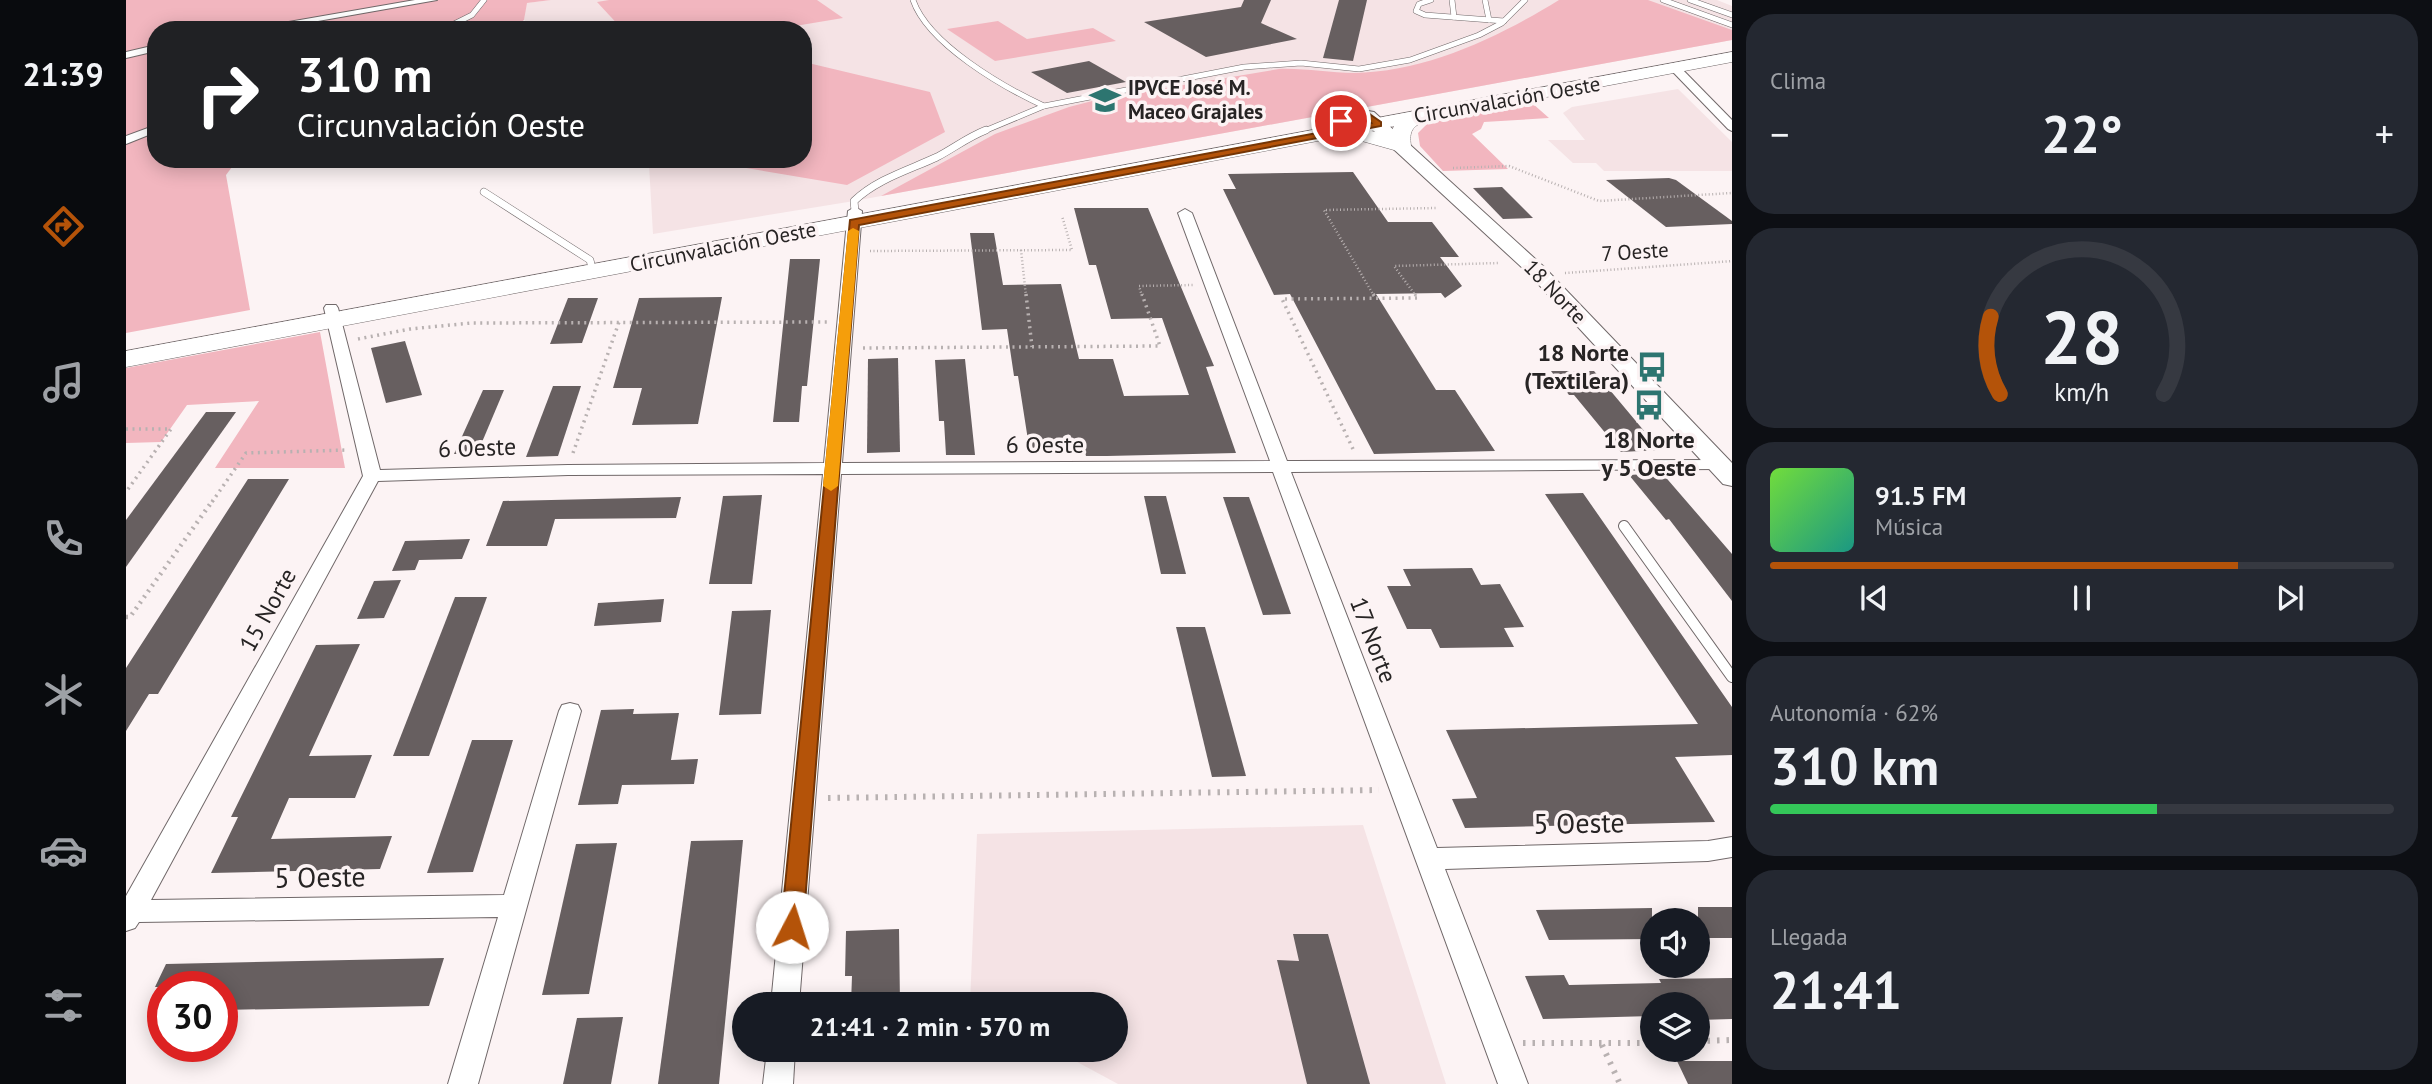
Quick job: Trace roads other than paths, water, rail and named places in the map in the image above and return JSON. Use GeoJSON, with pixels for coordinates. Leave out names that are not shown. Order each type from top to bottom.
{"type":"FeatureCollection","features":[{"type":"Feature","properties":{"kind":"main road","name":"Circunvalación Oeste"},"geometry":{"type":"LineString","coordinates":[[126,359],[335,324],[592,266],[1373,120],[1732,48]]}},
{"type":"Feature","properties":{"kind":"main road","name":"Circunvalación Oeste"},"geometry":{"type":"LineString","coordinates":[[854,217],[1330,133],[1373,120],[1418,117],[1732,57]]}},
{"type":"Feature","properties":{"kind":"main road"},"geometry":{"type":"LineString","coordinates":[[1330,133],[1382,138],[1401,146],[1400,134],[1405,123],[1418,117]]}},
{"type":"Feature","properties":{"kind":"main road","name":"18 Norte"},"geometry":{"type":"LineString","coordinates":[[1373,120],[1534,269],[1725,471]]}},
{"type":"Feature","properties":{"kind":"main road","name":"Circunvalación Oeste"},"geometry":{"type":"LineString","coordinates":[[126,346],[335,324]]}},
{"type":"Feature","properties":{"kind":"street"},"geometry":{"type":"LineString","coordinates":[[302,21],[432,0]]}},
{"type":"Feature","properties":{"kind":"street"},"geometry":{"type":"LineString","coordinates":[[126,55],[147,50]]}},
{"type":"Feature","properties":{"kind":"street"},"geometry":{"type":"LineString","coordinates":[[1676,69],[1732,127]]}},
{"type":"Feature","properties":{"kind":"street"},"geometry":{"type":"LineString","coordinates":[[126,140],[147,132]]}},
{"type":"Feature","properties":{"kind":"street","name":"17 Norte"},"geometry":{"type":"LineString","coordinates":[[1185,213],[1513,1084]]}},
{"type":"Feature","properties":{"kind":"street"},"geometry":{"type":"LineString","coordinates":[[786,992],[854,217]]}},
{"type":"Feature","properties":{"kind":"street"},"geometry":{"type":"LineString","coordinates":[[335,324],[372,476]]}},
{"type":"Feature","properties":{"kind":"street","name":"6 Oeste"},"geometry":{"type":"LineString","coordinates":[[372,476],[568,470],[1361,467],[1725,471]]}},
{"type":"Feature","properties":{"kind":"street","name":"15 Norte"},"geometry":{"type":"LineString","coordinates":[[128,914],[372,476]]}},
{"type":"Feature","properties":{"kind":"street"},"geometry":{"type":"LineString","coordinates":[[463,1084],[570,711]]}},
{"type":"Feature","properties":{"kind":"street","name":"5 Oeste"},"geometry":{"type":"LineString","coordinates":[[1427,859],[1708,851],[1732,846]]}},
{"type":"Feature","properties":{"kind":"street","name":"5 Oeste"},"geometry":{"type":"LineString","coordinates":[[128,914],[514,906]]}},
{"type":"Feature","properties":{"kind":"street"},"geometry":{"type":"LineString","coordinates":[[778,1084],[780,1062]]}},
{"type":"Feature","properties":{"kind":"lane"},"geometry":{"type":"LineString","coordinates":[[462,21],[477,11],[484,0]]}},
{"type":"Feature","properties":{"kind":"lane"},"geometry":{"type":"LineString","coordinates":[[913,0],[918,15],[939,37],[1021,97],[1044,106]]}},
{"type":"Feature","properties":{"kind":"lane"},"geometry":{"type":"LineString","coordinates":[[1431,0],[1419,4],[1416,11],[1425,15],[1504,21]]}},
{"type":"Feature","properties":{"kind":"lane"},"geometry":{"type":"LineString","coordinates":[[1452,0],[1454,17]]}},
{"type":"Feature","properties":{"kind":"lane"},"geometry":{"type":"LineString","coordinates":[[1485,0],[1489,20]]}},
{"type":"Feature","properties":{"kind":"lane"},"geometry":{"type":"LineString","coordinates":[[854,217],[854,201],[868,188],[941,155],[976,133],[1044,106],[1244,67],[1301,63],[1359,69],[1410,60],[1479,35],[1504,21],[1525,0]]}},
{"type":"Feature","properties":{"kind":"lane"},"geometry":{"type":"LineString","coordinates":[[1664,0],[1732,25]]}},
{"type":"Feature","properties":{"kind":"lane"},"geometry":{"type":"LineString","coordinates":[[1690,0],[1732,15]]}},
{"type":"Feature","properties":{"kind":"lane"},"geometry":{"type":"LineString","coordinates":[[484,192],[592,266]]}},
{"type":"Feature","properties":{"kind":"lane"},"geometry":{"type":"LineString","coordinates":[[1624,526],[1732,677]]}},
{"type":"Feature","properties":{"kind":"place","name":"IPVCE José M. Maceo Grajales"},"geometry":{"type":"Point","coordinates":[1105,100]}},
{"type":"Feature","properties":{"kind":"place","name":"18 Norte (Textilera)"},"geometry":{"type":"Point","coordinates":[1652,367]}},
{"type":"Feature","properties":{"kind":"place","name":"18 Norte y 5 Oeste"},"geometry":{"type":"Point","coordinates":[1649,405]}}]}
